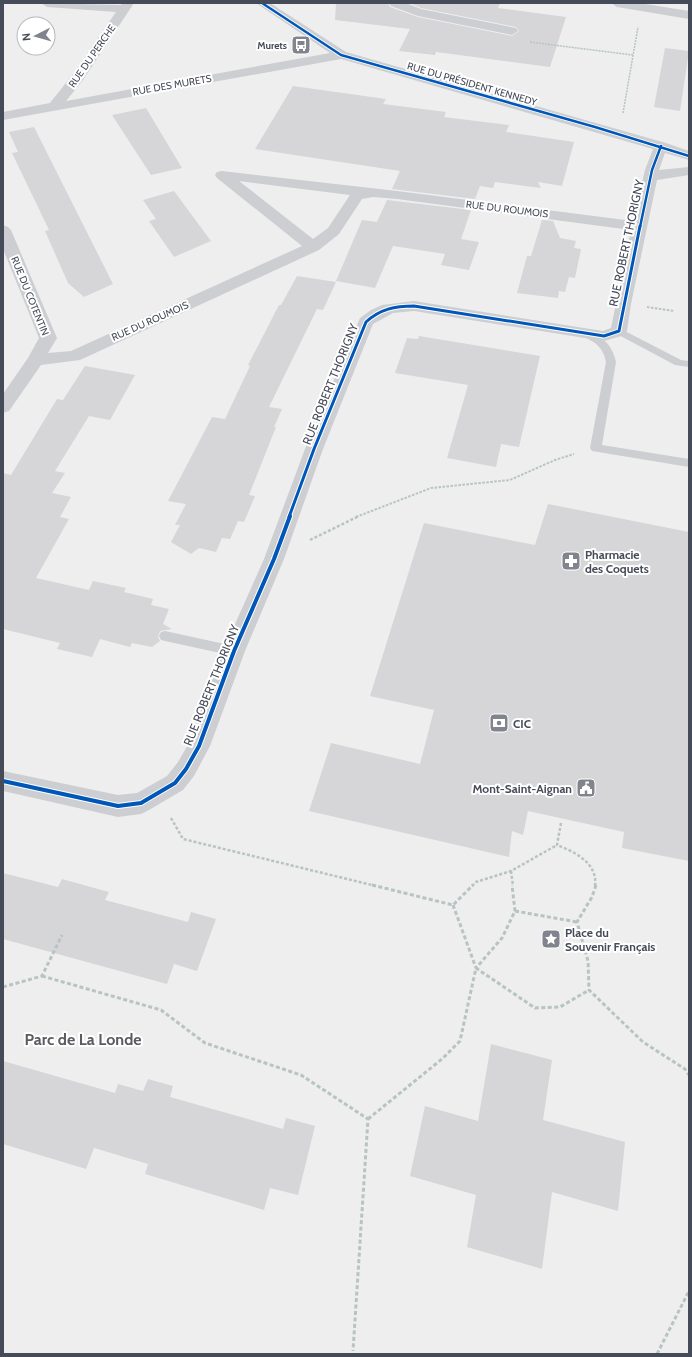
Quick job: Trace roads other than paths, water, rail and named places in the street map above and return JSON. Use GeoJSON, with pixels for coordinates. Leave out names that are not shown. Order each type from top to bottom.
{"type":"FeatureCollection","features":[{"type":"Feature","properties":{"kind":"street"},"geometry":{"type":"LineString","coordinates":[[47,3],[127,6]]}},
{"type":"Feature","properties":{"kind":"street","name":"RUE DU PRÉSIDENT KENNEDY"},"geometry":{"type":"LineString","coordinates":[[262,3],[342,55],[661,146],[689,156]]}},
{"type":"Feature","properties":{"kind":"street"},"geometry":{"type":"LineString","coordinates":[[395,3],[418,12],[512,31]]}},
{"type":"Feature","properties":{"kind":"street"},"geometry":{"type":"LineString","coordinates":[[617,3],[689,16]]}},
{"type":"Feature","properties":{"kind":"street","name":"RUE DU PERCHE"},"geometry":{"type":"LineString","coordinates":[[54,107],[69,89],[127,6]]}},
{"type":"Feature","properties":{"kind":"street","name":"RUE DES MURETS"},"geometry":{"type":"LineString","coordinates":[[3,116],[342,55]]}},
{"type":"Feature","properties":{"kind":"street","name":"RUE ROBERT THORIGNY"},"geometry":{"type":"LineString","coordinates":[[3,781],[118,806],[141,803],[158,795],[175,784],[186,769],[199,746],[234,651],[274,559],[314,449],[366,322],[374,313],[387,308],[414,306],[604,336],[620,331],[623,304],[651,176],[657,154],[661,146]]}},
{"type":"Feature","properties":{"kind":"street","name":"RUE ROBERT THORIGNY"},"geometry":{"type":"LineString","coordinates":[[651,176],[689,171]]}},
{"type":"Feature","properties":{"kind":"street","name":"RUE DU ROUMOIS"},"geometry":{"type":"LineString","coordinates":[[313,247],[222,175],[640,227]]}},
{"type":"Feature","properties":{"kind":"street","name":"RUE DU ROUMOIS"},"geometry":{"type":"LineString","coordinates":[[36,360],[74,356],[313,247],[334,231],[357,195],[373,193]]}},
{"type":"Feature","properties":{"kind":"street","name":"RUE DU COTENTIN"},"geometry":{"type":"LineString","coordinates":[[4,236],[48,338],[36,360]]}},
{"type":"Feature","properties":{"kind":"street"},"geometry":{"type":"LineString","coordinates":[[3,407],[36,360]]}},
{"type":"Feature","properties":{"kind":"lane"},"geometry":{"type":"LineString","coordinates":[[620,331],[684,364]]}},
{"type":"Feature","properties":{"kind":"lane"},"geometry":{"type":"LineString","coordinates":[[583,333],[596,338],[603,343],[609,351],[611,362],[596,448],[689,463]]}},
{"type":"Feature","properties":{"kind":"lane"},"geometry":{"type":"LineString","coordinates":[[165,636],[234,651]]}},
{"type":"Feature","properties":{"kind":"place","name":"Murets"},"geometry":{"type":"Point","coordinates":[301,45]}},
{"type":"Feature","properties":{"kind":"place","name":"Pharmacie des Coquets"},"geometry":{"type":"Point","coordinates":[571,561]}},
{"type":"Feature","properties":{"kind":"place","name":"CIC"},"geometry":{"type":"Point","coordinates":[499,723]}},
{"type":"Feature","properties":{"kind":"place","name":"Mont-Saint-Aignan"},"geometry":{"type":"Point","coordinates":[586,788]}},
{"type":"Feature","properties":{"kind":"place","name":"Place du Souvenir Français"},"geometry":{"type":"Point","coordinates":[551,939]}},
{"type":"Feature","properties":{"kind":"district","name":"Parc de La Londe"},"geometry":{"type":"Point","coordinates":[83,1039]}}]}
